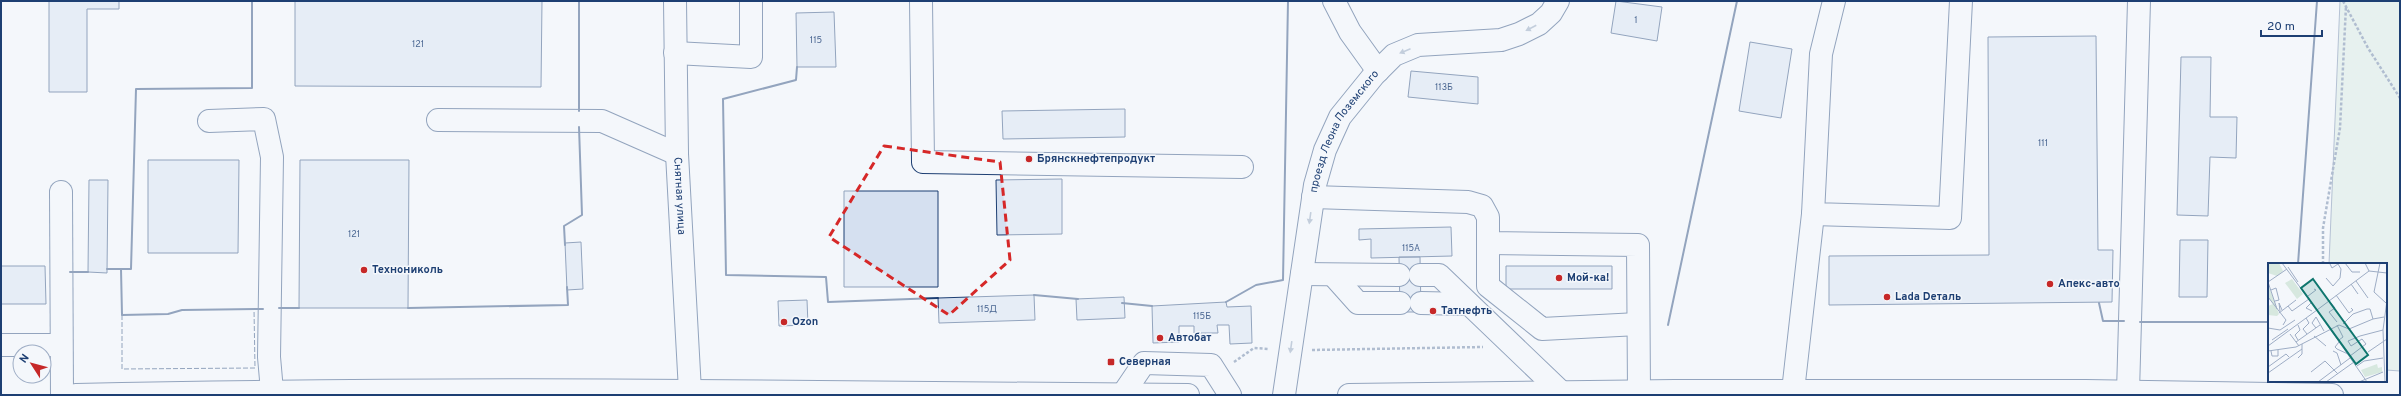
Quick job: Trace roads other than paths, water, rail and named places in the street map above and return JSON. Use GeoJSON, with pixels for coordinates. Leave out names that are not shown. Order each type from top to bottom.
{"type":"FeatureCollection","features":[{"type":"Feature","properties":{"kind":"main road","name":"Снятная улица"},"geometry":{"type":"LineString","coordinates":[[675,1],[677,154],[690,393]]}},
{"type":"Feature","properties":{"kind":"main road"},"geometry":{"type":"LineString","coordinates":[[675,53],[751,56],[751,1]]}},
{"type":"Feature","properties":{"kind":"main road"},"geometry":{"type":"LineString","coordinates":[[921,1],[923,162],[1242,166]]}},
{"type":"Feature","properties":{"kind":"main road"},"geometry":{"type":"LineString","coordinates":[[1334,1],[1350,32],[1378,71]]}},
{"type":"Feature","properties":{"kind":"main road","name":"проезд Леона Поземского"},"geometry":{"type":"LineString","coordinates":[[1284,395],[1313,196],[1325,150],[1340,117],[1378,71],[1394,55],[1418,45],[1501,40],[1519,34],[1539,24],[1551,13],[1558,1]]}},
{"type":"Feature","properties":{"kind":"main road"},"geometry":{"type":"LineString","coordinates":[[1793,391],[1813,214],[1821,54],[1834,1]]}},
{"type":"Feature","properties":{"kind":"main road"},"geometry":{"type":"LineString","coordinates":[[1813,214],[1950,218],[1961,1]]}},
{"type":"Feature","properties":{"kind":"main road"},"geometry":{"type":"LineString","coordinates":[[2128,392],[2139,1]]}},
{"type":"Feature","properties":{"kind":"main road"},"geometry":{"type":"LineString","coordinates":[[209,121],[264,118],[272,157],[269,357],[272,391]]}},
{"type":"Feature","properties":{"kind":"main road"},"geometry":{"type":"LineString","coordinates":[[438,120],[602,121],[677,154]]}},
{"type":"Feature","properties":{"kind":"main road"},"geometry":{"type":"LineString","coordinates":[[61,192],[62,395]]}},
{"type":"Feature","properties":{"kind":"main road"},"geometry":{"type":"LineString","coordinates":[[1313,196],[1468,202],[1482,206],[1488,217],[1488,286],[1542,329],[1638,324]]}},
{"type":"Feature","properties":{"kind":"main road"},"geometry":{"type":"LineString","coordinates":[[1488,243],[1638,245],[1639,392]]}},
{"type":"Feature","properties":{"kind":"main road"},"geometry":{"type":"LineString","coordinates":[[1302,274],[1439,275],[1561,392]]}},
{"type":"Feature","properties":{"kind":"main road"},"geometry":{"type":"LineString","coordinates":[[1333,275],[1358,303],[1468,304]]}},
{"type":"Feature","properties":{"kind":"main road"},"geometry":{"type":"LineString","coordinates":[[1,345],[61,345]]}},
{"type":"Feature","properties":{"kind":"main road"},"geometry":{"type":"LineString","coordinates":[[1123,394],[1144,364],[1211,365],[1230,395]]}},
{"type":"Feature","properties":{"kind":"main road"},"geometry":{"type":"LineString","coordinates":[[76,395],[272,391],[1188,395]]}},
{"type":"Feature","properties":{"kind":"main road"},"geometry":{"type":"LineString","coordinates":[[1349,395],[1793,391],[2128,392],[2332,395]]}},
{"type":"Feature","properties":{"kind":"place","name":"Брянскнефтепродукт"},"geometry":{"type":"Point","coordinates":[1029,159]}},
{"type":"Feature","properties":{"kind":"place","name":"Технониколь"},"geometry":{"type":"Point","coordinates":[364,270]}},
{"type":"Feature","properties":{"kind":"place","name":"Мой-ка!"},"geometry":{"type":"Point","coordinates":[1559,278]}},
{"type":"Feature","properties":{"kind":"place","name":"Апекс-авто"},"geometry":{"type":"Point","coordinates":[2050,284]}},
{"type":"Feature","properties":{"kind":"place","name":"Lada Dеталь"},"geometry":{"type":"Point","coordinates":[1887,297]}},
{"type":"Feature","properties":{"kind":"place","name":"Татнефть"},"geometry":{"type":"Point","coordinates":[1433,311]}},
{"type":"Feature","properties":{"kind":"place","name":"Ozon"},"geometry":{"type":"Point","coordinates":[784,322]}},
{"type":"Feature","properties":{"kind":"place","name":"Автобат"},"geometry":{"type":"Point","coordinates":[1160,338]}},
{"type":"Feature","properties":{"kind":"place","name":"Северная"},"geometry":{"type":"Point","coordinates":[1111,362]}}]}
